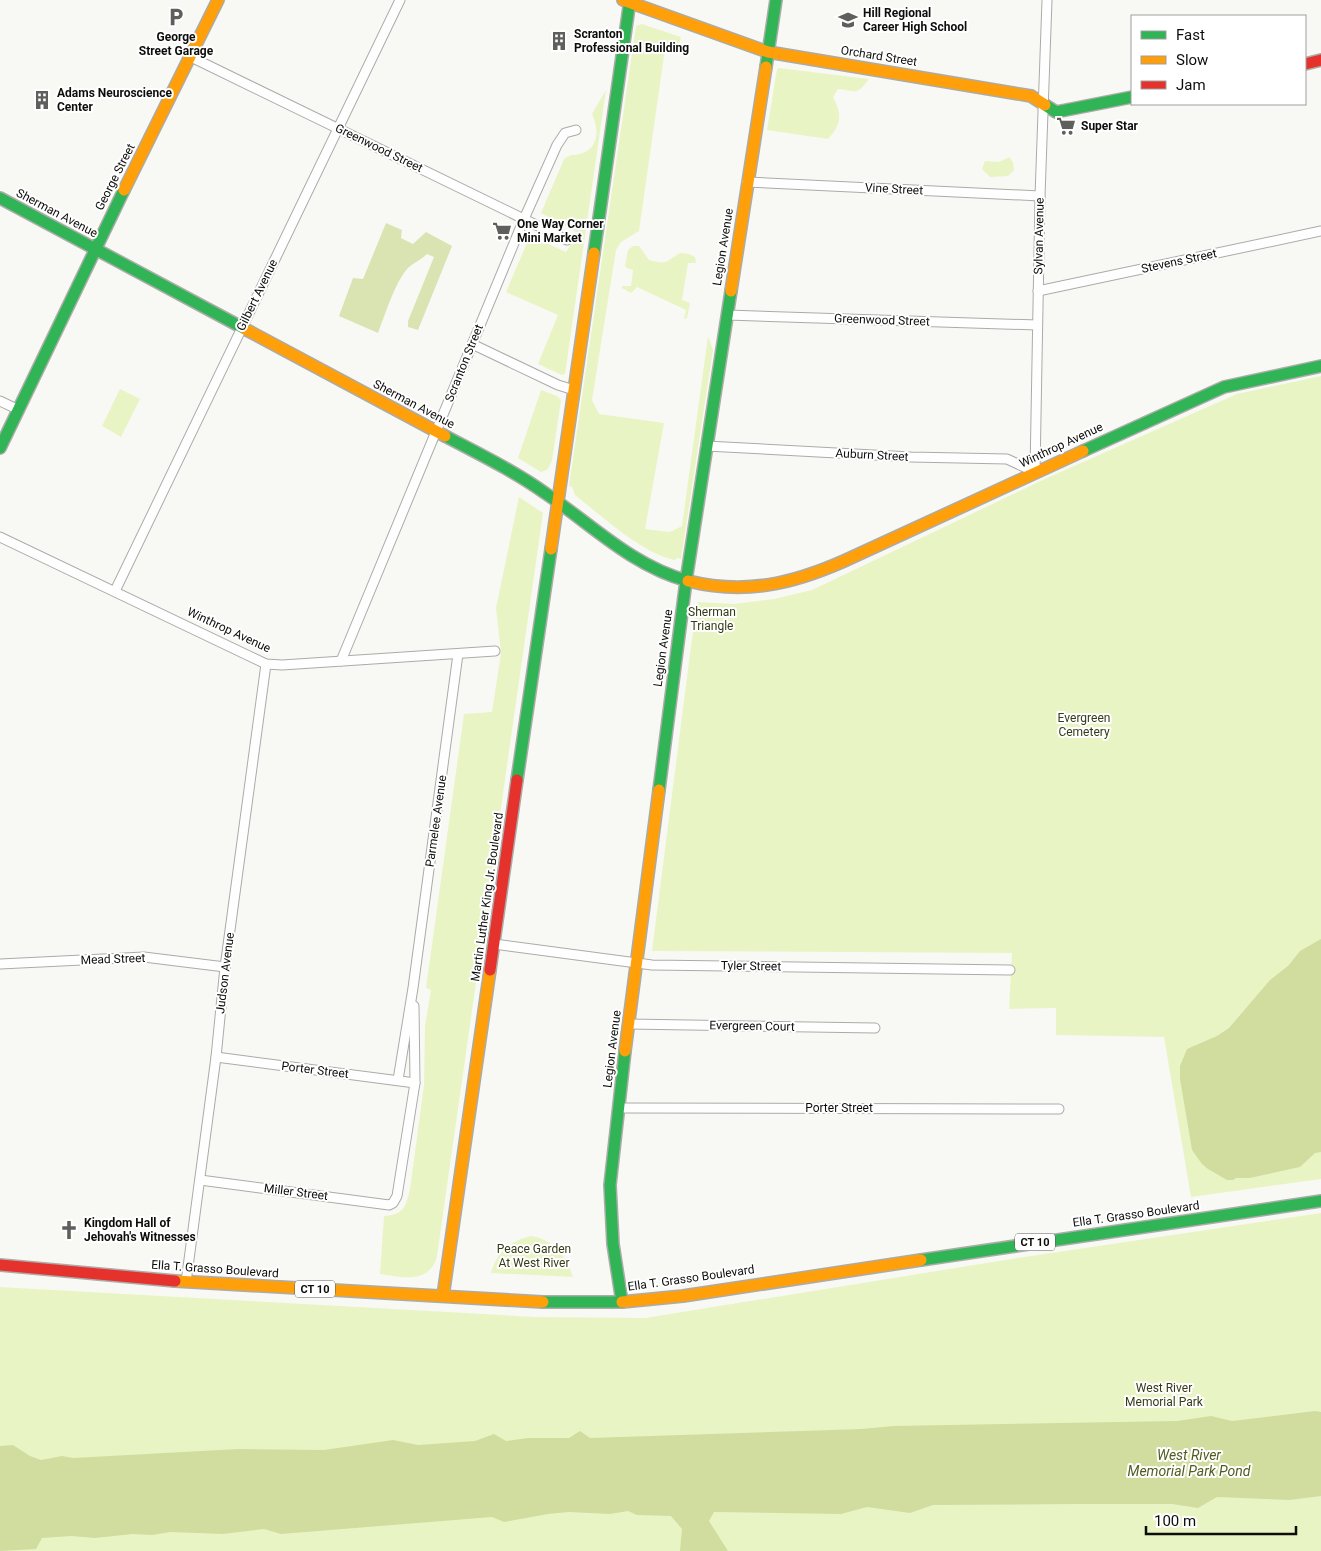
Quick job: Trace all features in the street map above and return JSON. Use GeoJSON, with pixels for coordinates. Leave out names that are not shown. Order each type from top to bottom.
{"type":"FeatureCollection","features":[{"type":"Feature","properties":{"kind":"main road","name":"George Street"},"geometry":{"type":"LineString","coordinates":[[0,448],[95,248],[218,0]]}},
{"type":"Feature","properties":{"kind":"main road","name":"Legion Avenue"},"geometry":{"type":"LineString","coordinates":[[622,1302],[610,1212],[611,1173],[618,1108],[686,580],[776,0]]}},
{"type":"Feature","properties":{"kind":"main road","name":"Orchard Street"},"geometry":{"type":"LineString","coordinates":[[628,1],[768,52],[1031,96],[1056,112],[1131,97]]}},
{"type":"Feature","properties":{"kind":"main road","name":"Martin Luther King Jr. Boulevard"},"geometry":{"type":"LineString","coordinates":[[443,1296],[574,390],[628,1]]}},
{"type":"Feature","properties":{"kind":"main road"},"geometry":{"type":"LineString","coordinates":[[1306,64],[1321,60]]}},
{"type":"Feature","properties":{"kind":"main road","name":"Sherman Avenue"},"geometry":{"type":"LineString","coordinates":[[0,198],[502,466],[558,502],[602,536],[650,567],[705,585],[748,588],[776,584],[820,571]]}},
{"type":"Feature","properties":{"kind":"main road","name":"Winthrop Avenue"},"geometry":{"type":"LineString","coordinates":[[820,571],[1197,398],[1224,387],[1321,366]]}},
{"type":"Feature","properties":{"kind":"main road","name":"Ella T. Grasso Boulevard"},"geometry":{"type":"LineString","coordinates":[[0,1265],[186,1282],[549,1302],[622,1302],[683,1296],[750,1284],[1321,1200]]}},
{"type":"Feature","properties":{"kind":"street","name":"Gilbert Avenue"},"geometry":{"type":"LineString","coordinates":[[114,591],[400,0]]}},
{"type":"Feature","properties":{"kind":"street","name":"Sylvan Avenue"},"geometry":{"type":"LineString","coordinates":[[1035,472],[1040,196],[1047,0]]}},
{"type":"Feature","properties":{"kind":"street","name":"Greenwood Street"},"geometry":{"type":"LineString","coordinates":[[191,57],[566,240]]}},
{"type":"Feature","properties":{"kind":"street","name":"Scranton Street"},"geometry":{"type":"LineString","coordinates":[[341,661],[524,219],[565,132],[576,130]]}},
{"type":"Feature","properties":{"kind":"street","name":"Vine Street"},"geometry":{"type":"LineString","coordinates":[[747,182],[1040,196]]}},
{"type":"Feature","properties":{"kind":"street","name":"Stevens Street"},"geometry":{"type":"LineString","coordinates":[[1038,291],[1321,231]]}},
{"type":"Feature","properties":{"kind":"street","name":"Greenwood Street"},"geometry":{"type":"LineString","coordinates":[[727,315],[1037,325]]}},
{"type":"Feature","properties":{"kind":"street"},"geometry":{"type":"LineString","coordinates":[[472,344],[558,385],[574,390]]}},
{"type":"Feature","properties":{"kind":"street"},"geometry":{"type":"LineString","coordinates":[[0,401],[19,410]]}},
{"type":"Feature","properties":{"kind":"street","name":"Auburn Street"},"geometry":{"type":"LineString","coordinates":[[706,446],[911,457],[1007,459],[1035,472]]}},
{"type":"Feature","properties":{"kind":"street","name":"Winthrop Avenue"},"geometry":{"type":"LineString","coordinates":[[0,537],[266,664],[282,665],[495,651]]}},
{"type":"Feature","properties":{"kind":"street","name":"Parmelee Avenue"},"geometry":{"type":"LineString","coordinates":[[398,1080],[413,988],[458,654]]}},
{"type":"Feature","properties":{"kind":"street","name":"Judson Avenue"},"geometry":{"type":"LineString","coordinates":[[186,1282],[216,1057],[225,967],[266,664]]}},
{"type":"Feature","properties":{"kind":"street","name":"Tyler Street"},"geometry":{"type":"LineString","coordinates":[[494,944],[636,963],[1010,970]]}},
{"type":"Feature","properties":{"kind":"street","name":"Mead Street"},"geometry":{"type":"LineString","coordinates":[[0,964],[144,957],[225,967]]}},
{"type":"Feature","properties":{"kind":"street","name":"Parmelee Avenue"},"geometry":{"type":"LineString","coordinates":[[393,1203],[397,1196],[415,1083],[413,988]]}},
{"type":"Feature","properties":{"kind":"street","name":"Evergreen Court"},"geometry":{"type":"LineString","coordinates":[[629,1024],[875,1028]]}},
{"type":"Feature","properties":{"kind":"street","name":"Porter Street"},"geometry":{"type":"LineString","coordinates":[[216,1057],[415,1083]]}},
{"type":"Feature","properties":{"kind":"street","name":"Porter Street"},"geometry":{"type":"LineString","coordinates":[[618,1108],[1060,1109]]}},
{"type":"Feature","properties":{"kind":"street","name":"Miller Street"},"geometry":{"type":"LineString","coordinates":[[200,1180],[388,1205],[393,1203]]}},
{"type":"Feature","properties":{"kind":"green space"},"geometry":{"type":"Polygon","coordinates":[[[642,24],[681,37],[678,49],[675,51],[665,49],[639,231],[621,242],[616,250],[592,400],[599,414],[664,423],[645,529],[670,532],[682,526],[708,336],[713,350],[681,559],[674,560],[648,549],[622,532],[575,495],[572,487],[569,486],[636,26],[642,24]]]}},
{"type":"Feature","properties":{"kind":"green space"},"geometry":{"type":"Polygon","coordinates":[[[777,69],[869,79],[856,91],[838,89],[833,97],[839,114],[838,124],[828,139],[767,130],[777,69]]]}},
{"type":"Feature","properties":{"kind":"green space"},"geometry":{"type":"Polygon","coordinates":[[[606,90],[565,374],[562,375],[538,364],[558,315],[506,292],[530,236],[566,252],[578,233],[541,213],[564,159],[589,150],[595,141],[596,125],[592,114],[606,90]]]}},
{"type":"Feature","properties":{"kind":"green space"},"geometry":{"type":"Polygon","coordinates":[[[1009,157],[1013,162],[1014,170],[1008,176],[990,177],[982,169],[985,161],[999,162],[1009,157]]]}},
{"type":"Feature","properties":{"kind":"green space"},"geometry":{"type":"Polygon","coordinates":[[[633,246],[639,246],[649,260],[655,262],[666,262],[680,253],[695,257],[696,263],[688,263],[682,300],[690,303],[687,318],[684,319],[686,310],[637,287],[631,293],[622,288],[622,286],[631,286],[633,270],[625,266],[628,250],[633,246]]]}},
{"type":"Feature","properties":{"kind":"green space","name":"Evergreen Cemetery"},"geometry":{"type":"Polygon","coordinates":[[[1321,376],[1321,1179],[1191,1197],[1164,1037],[1056,1035],[1056,1008],[1009,1009],[1012,953],[652,951],[698,602],[734,604],[774,599],[812,590],[1047,478],[1237,394],[1321,376]]]}},
{"type":"Feature","properties":{"kind":"green space"},"geometry":{"type":"Polygon","coordinates":[[[120,389],[140,399],[121,437],[102,426],[120,389]]]}},
{"type":"Feature","properties":{"kind":"green space"},"geometry":{"type":"Polygon","coordinates":[[[541,390],[557,396],[561,400],[552,461],[547,470],[541,472],[518,458],[541,390]]]}},
{"type":"Feature","properties":{"kind":"green space"},"geometry":{"type":"Polygon","coordinates":[[[519,497],[543,513],[437,1256],[433,1266],[427,1272],[415,1277],[380,1274],[384,1216],[400,1212],[405,1205],[410,1189],[424,1085],[425,1026],[431,990],[426,988],[464,714],[492,712],[501,653],[496,608],[519,497]]]}},
{"type":"Feature","properties":{"kind":"green space","name":"West River Memorial Park"},"geometry":{"type":"Polygon","coordinates":[[[1321,1213],[1321,1551],[0,1551],[0,1287],[535,1317],[645,1318],[1005,1260],[1321,1213]]]}},
{"type":"Feature","properties":{"kind":"green space","name":"Peace Garden At West River"},"geometry":{"type":"Polygon","coordinates":[[[531,1236],[553,1245],[567,1262],[573,1277],[491,1273],[493,1266],[505,1248],[531,1236]]]}},
{"type":"Feature","properties":{"kind":"shaded area"},"geometry":{"type":"Polygon","coordinates":[[[386,223],[402,230],[401,238],[413,244],[426,232],[452,246],[418,330],[408,327],[408,321],[434,257],[427,254],[410,266],[403,274],[378,333],[339,316],[353,278],[363,279],[386,223]]]}},
{"type":"Feature","properties":{"kind":"water"},"geometry":{"type":"Polygon","coordinates":[[[1321,939],[1321,1152],[1315,1153],[1300,1167],[1250,1178],[1227,1180],[1202,1164],[1192,1150],[1180,1079],[1180,1066],[1187,1049],[1217,1036],[1229,1028],[1270,980],[1288,966],[1300,951],[1321,939]]]}},
{"type":"Feature","properties":{"kind":"water","name":"West River Memorial Park Pond"},"geometry":{"type":"Polygon","coordinates":[[[1315,1411],[1321,1412],[1321,1496],[1290,1500],[1217,1497],[1198,1508],[1172,1504],[933,1505],[910,1513],[867,1507],[841,1514],[714,1512],[709,1521],[728,1551],[680,1551],[682,1529],[671,1516],[637,1515],[628,1511],[610,1514],[569,1512],[504,1522],[492,1517],[281,1534],[264,1529],[223,1534],[170,1532],[152,1535],[133,1534],[95,1538],[71,1536],[42,1538],[36,1549],[0,1551],[0,1446],[13,1445],[30,1456],[41,1460],[62,1456],[73,1458],[238,1449],[324,1450],[393,1440],[418,1445],[475,1441],[494,1434],[506,1441],[528,1438],[569,1438],[580,1431],[590,1438],[862,1429],[893,1426],[1177,1421],[1211,1416],[1232,1421],[1315,1411]]]}},
{"type":"Feature","properties":{"kind":"traffic: fast"},"geometry":{"type":"LineString","coordinates":[[594,253],[630,0]]}},
{"type":"Feature","properties":{"kind":"traffic: fast"},"geometry":{"type":"LineString","coordinates":[[766,67],[776,0]]}},
{"type":"Feature","properties":{"kind":"traffic: fast"},"geometry":{"type":"LineString","coordinates":[[1045,105],[1056,112],[1131,97]]}},
{"type":"Feature","properties":{"kind":"traffic: fast"},"geometry":{"type":"LineString","coordinates":[[0,448],[124,190]]}},
{"type":"Feature","properties":{"kind":"traffic: fast"},"geometry":{"type":"LineString","coordinates":[[0,198],[245,329]]}},
{"type":"Feature","properties":{"kind":"traffic: fast"},"geometry":{"type":"LineString","coordinates":[[659,790],[686,581],[731,291]]}},
{"type":"Feature","properties":{"kind":"traffic: fast"},"geometry":{"type":"LineString","coordinates":[[1083,451],[1224,387],[1321,366]]}},
{"type":"Feature","properties":{"kind":"traffic: fast"},"geometry":{"type":"LineString","coordinates":[[445,436],[521,477],[630,555],[668,574],[688,581]]}},
{"type":"Feature","properties":{"kind":"traffic: fast"},"geometry":{"type":"LineString","coordinates":[[517,780],[551,549]]}},
{"type":"Feature","properties":{"kind":"traffic: fast"},"geometry":{"type":"LineString","coordinates":[[543,1302],[622,1302],[613,1244],[610,1185],[625,1051]]}},
{"type":"Feature","properties":{"kind":"traffic: fast"},"geometry":{"type":"LineString","coordinates":[[921,1260],[1321,1201]]}},
{"type":"Feature","properties":{"kind":"traffic: slow"},"geometry":{"type":"LineString","coordinates":[[124,190],[218,0]]}},
{"type":"Feature","properties":{"kind":"traffic: slow"},"geometry":{"type":"LineString","coordinates":[[623,0],[768,52],[1031,96],[1045,105]]}},
{"type":"Feature","properties":{"kind":"traffic: slow"},"geometry":{"type":"LineString","coordinates":[[731,291],[766,67]]}},
{"type":"Feature","properties":{"kind":"traffic: slow"},"geometry":{"type":"LineString","coordinates":[[551,549],[594,253]]}},
{"type":"Feature","properties":{"kind":"traffic: slow"},"geometry":{"type":"LineString","coordinates":[[245,329],[445,436]]}},
{"type":"Feature","properties":{"kind":"traffic: slow"},"geometry":{"type":"LineString","coordinates":[[688,581],[729,587],[749,587],[768,585],[806,576],[844,561],[1083,451]]}},
{"type":"Feature","properties":{"kind":"traffic: slow"},"geometry":{"type":"LineString","coordinates":[[625,1051],[659,790]]}},
{"type":"Feature","properties":{"kind":"traffic: slow"},"geometry":{"type":"LineString","coordinates":[[443,1296],[490,970]]}},
{"type":"Feature","properties":{"kind":"traffic: slow"},"geometry":{"type":"LineString","coordinates":[[622,1302],[683,1296],[921,1260]]}},
{"type":"Feature","properties":{"kind":"traffic: slow"},"geometry":{"type":"LineString","coordinates":[[175,1281],[543,1302]]}},
{"type":"Feature","properties":{"kind":"traffic: jam"},"geometry":{"type":"LineString","coordinates":[[1306,64],[1321,60]]}},
{"type":"Feature","properties":{"kind":"traffic: jam"},"geometry":{"type":"LineString","coordinates":[[490,970],[517,780]]}},
{"type":"Feature","properties":{"kind":"traffic: jam"},"geometry":{"type":"LineString","coordinates":[[0,1265],[175,1281]]}},
{"type":"Feature","properties":{"kind":"place","name":"George Street Garage"},"geometry":{"type":"Point","coordinates":[176,17]}},
{"type":"Feature","properties":{"kind":"place","name":"Hill Regional Career High School"},"geometry":{"type":"Point","coordinates":[848,20]}},
{"type":"Feature","properties":{"kind":"place","name":"Scranton Professional Building"},"geometry":{"type":"Point","coordinates":[559,41]}},
{"type":"Feature","properties":{"kind":"place","name":"Adams Neuroscience Center"},"geometry":{"type":"Point","coordinates":[42,100]}},
{"type":"Feature","properties":{"kind":"place","name":"Super Star"},"geometry":{"type":"Point","coordinates":[1066,126]}},
{"type":"Feature","properties":{"kind":"place","name":"One Way Corner Mini Market"},"geometry":{"type":"Point","coordinates":[502,231]}},
{"type":"Feature","properties":{"kind":"place","name":"Kingdom Hall of Jehovah's Witnesses"},"geometry":{"type":"Point","coordinates":[69,1230]}},
{"type":"Feature","properties":{"kind":"park label","name":"Sherman Triangle"},"geometry":{"type":"Point","coordinates":[712,619]}}]}
